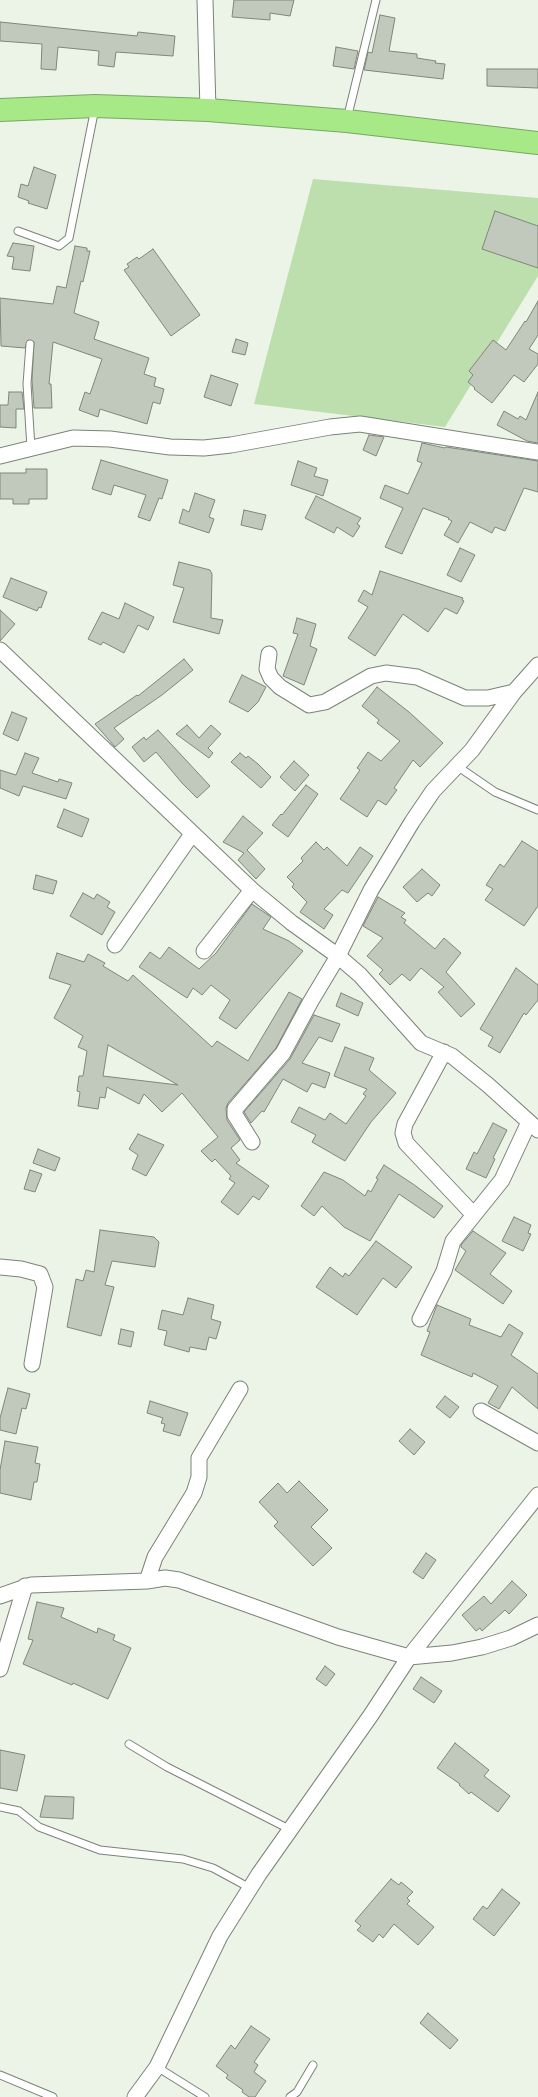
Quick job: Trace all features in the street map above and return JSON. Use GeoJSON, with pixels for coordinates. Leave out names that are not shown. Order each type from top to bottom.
{"type":"FeatureCollection","features":[{"type":"Feature","properties":{"kind":"highway"},"geometry":{"type":"LineString","coordinates":[[0,110],[95,106],[208,110],[347,122],[538,143]]}},
{"type":"Feature","properties":{"kind":"street"},"geometry":{"type":"LineString","coordinates":[[205,0],[208,110]]}},
{"type":"Feature","properties":{"kind":"street"},"geometry":{"type":"LineString","coordinates":[[0,456],[73,438],[110,439],[170,447],[204,448],[231,445],[330,427],[360,424],[538,452]]}},
{"type":"Feature","properties":{"kind":"street"},"geometry":{"type":"LineString","coordinates":[[0,650],[252,890],[292,923],[338,956],[360,975],[421,1044],[452,1056],[488,1085],[534,1126],[502,1180],[453,1241],[444,1271],[420,1319]]}},
{"type":"Feature","properties":{"kind":"street"},"geometry":{"type":"LineString","coordinates":[[269,654],[267,669],[271,678],[280,687],[309,705],[325,702],[371,676],[386,673],[417,677],[465,698],[488,698],[514,692]]}},
{"type":"Feature","properties":{"kind":"street"},"geometry":{"type":"LineString","coordinates":[[252,1142],[235,1114],[235,1109],[283,1053],[311,1001],[338,956],[371,890],[412,822],[433,791],[472,750],[514,692],[538,665]]}},
{"type":"Feature","properties":{"kind":"street"},"geometry":{"type":"LineString","coordinates":[[114,945],[192,834]]}},
{"type":"Feature","properties":{"kind":"street"},"geometry":{"type":"LineString","coordinates":[[204,951],[252,890]]}},
{"type":"Feature","properties":{"kind":"street"},"geometry":{"type":"LineString","coordinates":[[444,1052],[405,1124],[403,1134],[406,1143],[474,1215]]}},
{"type":"Feature","properties":{"kind":"street"},"geometry":{"type":"LineString","coordinates":[[0,1267],[21,1269],[40,1274],[45,1287],[32,1364]]}},
{"type":"Feature","properties":{"kind":"street"},"geometry":{"type":"LineString","coordinates":[[147,1581],[155,1557],[194,1493],[199,1477],[198,1458],[240,1389]]}},
{"type":"Feature","properties":{"kind":"street"},"geometry":{"type":"LineString","coordinates":[[480,1411],[538,1444]]}},
{"type":"Feature","properties":{"kind":"street"},"geometry":{"type":"LineString","coordinates":[[135,2097],[157,2067],[220,1936],[250,1888],[371,1715],[409,1657],[538,1496]]}},
{"type":"Feature","properties":{"kind":"street"},"geometry":{"type":"LineString","coordinates":[[0,1596],[25,1586],[147,1581],[165,1578],[179,1580],[338,1637],[409,1657],[452,1653],[482,1647],[511,1638],[538,1624]]}},
{"type":"Feature","properties":{"kind":"street"},"geometry":{"type":"LineString","coordinates":[[0,1669],[25,1586]]}},
{"type":"Feature","properties":{"kind":"lane"},"geometry":{"type":"LineString","coordinates":[[347,122],[376,0]]}},
{"type":"Feature","properties":{"kind":"lane"},"geometry":{"type":"LineString","coordinates":[[18,231],[59,246],[69,238],[95,106]]}},
{"type":"Feature","properties":{"kind":"lane"},"geometry":{"type":"LineString","coordinates":[[30,344],[27,384],[31,448]]}},
{"type":"Feature","properties":{"kind":"lane"},"geometry":{"type":"LineString","coordinates":[[457,766],[495,792],[538,810]]}},
{"type":"Feature","properties":{"kind":"lane"},"geometry":{"type":"LineString","coordinates":[[129,1744],[167,1767],[290,1829]]}},
{"type":"Feature","properties":{"kind":"lane"},"geometry":{"type":"LineString","coordinates":[[0,1807],[19,1811],[39,1827],[100,1850],[183,1859],[213,1868],[250,1888]]}},
{"type":"Feature","properties":{"kind":"lane"},"geometry":{"type":"LineString","coordinates":[[290,2097],[297,2092],[313,2065]]}},
{"type":"Feature","properties":{"kind":"lane"},"geometry":{"type":"LineString","coordinates":[[157,2067],[205,2097]]}},
{"type":"Feature","properties":{"kind":"lane"},"geometry":{"type":"LineString","coordinates":[[0,2075],[53,2097]]}},
{"type":"Feature","properties":{"kind":"green space"},"geometry":{"type":"Polygon","coordinates":[[[313,179],[538,198],[538,276],[445,427],[254,404],[313,179]]]}},
{"type":"Feature","properties":{"kind":"building"},"geometry":{"type":"Polygon","coordinates":[[[234,0],[294,0],[290,16],[270,13],[270,20],[232,17],[234,0]]]}},
{"type":"Feature","properties":{"kind":"building"},"geometry":{"type":"Polygon","coordinates":[[[380,15],[395,18],[389,51],[417,54],[417,58],[445,64],[443,79],[364,70],[368,52],[372,53],[380,15]]]}},
{"type":"Feature","properties":{"kind":"building"},"geometry":{"type":"Polygon","coordinates":[[[0,22],[137,36],[138,32],[175,36],[173,56],[116,52],[114,67],[98,65],[99,51],[58,47],[56,70],[41,69],[42,44],[0,41],[0,22]]]}},
{"type":"Feature","properties":{"kind":"building"},"geometry":{"type":"Polygon","coordinates":[[[336,47],[358,51],[354,69],[333,66],[336,47]]]}},
{"type":"Feature","properties":{"kind":"building"},"geometry":{"type":"Polygon","coordinates":[[[487,69],[538,69],[538,88],[487,86],[487,69]]]}},
{"type":"Feature","properties":{"kind":"building"},"geometry":{"type":"Polygon","coordinates":[[[34,167],[56,175],[47,209],[28,203],[29,201],[18,197],[21,184],[28,186],[34,167]]]}},
{"type":"Feature","properties":{"kind":"building"},"geometry":{"type":"Polygon","coordinates":[[[495,211],[538,226],[538,268],[482,249],[495,211]]]}},
{"type":"Feature","properties":{"kind":"building"},"geometry":{"type":"Polygon","coordinates":[[[13,243],[34,246],[30,271],[12,269],[14,257],[7,256],[13,243]]]}},
{"type":"Feature","properties":{"kind":"building"},"geometry":{"type":"Polygon","coordinates":[[[75,246],[87,248],[87,251],[90,251],[83,282],[81,281],[74,313],[99,322],[94,339],[149,358],[144,374],[156,378],[154,386],[164,389],[160,404],[153,402],[147,424],[100,409],[98,417],[79,410],[85,392],[90,394],[102,359],[53,342],[49,384],[51,384],[52,408],[34,408],[32,380],[34,342],[28,340],[25,348],[1,346],[0,298],[53,304],[57,286],[66,288],[75,246]]]}},
{"type":"Feature","properties":{"kind":"building"},"geometry":{"type":"Polygon","coordinates":[[[153,249],[200,315],[171,336],[124,270],[129,267],[127,264],[137,257],[139,259],[153,249]]]}},
{"type":"Feature","properties":{"kind":"building"},"geometry":{"type":"Polygon","coordinates":[[[538,301],[538,335],[529,349],[538,354],[538,364],[524,382],[514,375],[492,403],[474,389],[475,388],[468,382],[473,375],[469,371],[493,340],[506,350],[525,321],[526,322],[538,301]]]}},
{"type":"Feature","properties":{"kind":"building"},"geometry":{"type":"Polygon","coordinates":[[[236,339],[248,343],[245,355],[232,352],[236,339]]]}},
{"type":"Feature","properties":{"kind":"building"},"geometry":{"type":"Polygon","coordinates":[[[211,375],[238,384],[231,406],[204,397],[211,375]]]}},
{"type":"Feature","properties":{"kind":"building"},"geometry":{"type":"Polygon","coordinates":[[[9,392],[22,392],[24,409],[16,409],[16,428],[0,427],[0,405],[8,405],[9,392]]]}},
{"type":"Feature","properties":{"kind":"building"},"geometry":{"type":"Polygon","coordinates":[[[538,392],[538,443],[527,441],[497,425],[504,411],[518,419],[520,416],[526,420],[538,392]]]}},
{"type":"Feature","properties":{"kind":"building"},"geometry":{"type":"Polygon","coordinates":[[[369,435],[384,437],[376,456],[363,450],[369,435]]]}},
{"type":"Feature","properties":{"kind":"building"},"geometry":{"type":"Polygon","coordinates":[[[422,443],[445,448],[538,461],[538,492],[524,488],[505,531],[495,527],[492,533],[470,522],[458,543],[444,535],[452,521],[448,519],[449,518],[423,508],[402,554],[385,547],[403,508],[380,498],[385,485],[408,494],[422,463],[417,461],[422,443]]]}},
{"type":"Feature","properties":{"kind":"building"},"geometry":{"type":"Polygon","coordinates":[[[101,460],[168,480],[162,499],[159,498],[150,521],[138,517],[146,495],[114,485],[111,495],[92,489],[101,460]]]}},
{"type":"Feature","properties":{"kind":"building"},"geometry":{"type":"Polygon","coordinates":[[[298,461],[317,468],[314,476],[328,480],[323,496],[291,485],[298,461]]]}},
{"type":"Feature","properties":{"kind":"building"},"geometry":{"type":"Polygon","coordinates":[[[26,469],[47,469],[47,499],[29,499],[29,504],[13,504],[13,499],[0,499],[0,473],[26,473],[26,469]]]}},
{"type":"Feature","properties":{"kind":"building"},"geometry":{"type":"Polygon","coordinates":[[[195,493],[215,500],[209,517],[214,519],[209,533],[179,523],[183,509],[189,512],[195,493]]]}},
{"type":"Feature","properties":{"kind":"building"},"geometry":{"type":"Polygon","coordinates":[[[316,496],[361,518],[357,524],[360,526],[353,537],[337,527],[334,533],[305,518],[316,496]]]}},
{"type":"Feature","properties":{"kind":"building"},"geometry":{"type":"Polygon","coordinates":[[[244,510],[266,515],[262,530],[241,525],[244,510]]]}},
{"type":"Feature","properties":{"kind":"building"},"geometry":{"type":"Polygon","coordinates":[[[460,548],[475,555],[461,582],[447,575],[460,548]]]}},
{"type":"Feature","properties":{"kind":"building"},"geometry":{"type":"Polygon","coordinates":[[[179,562],[210,570],[212,574],[211,618],[223,620],[219,634],[173,622],[184,588],[173,585],[179,562]]]}},
{"type":"Feature","properties":{"kind":"building"},"geometry":{"type":"Polygon","coordinates":[[[380,571],[463,598],[462,600],[464,601],[457,614],[445,608],[428,632],[403,614],[375,656],[348,638],[368,607],[358,601],[364,590],[372,595],[380,571]]]}},
{"type":"Feature","properties":{"kind":"building"},"geometry":{"type":"Polygon","coordinates":[[[11,578],[47,592],[41,608],[39,607],[37,611],[3,597],[11,578]]]}},
{"type":"Feature","properties":{"kind":"building"},"geometry":{"type":"Polygon","coordinates":[[[125,603],[154,617],[148,630],[138,625],[124,653],[103,642],[101,645],[88,639],[102,612],[119,619],[125,603]]]}},
{"type":"Feature","properties":{"kind":"building"},"geometry":{"type":"Polygon","coordinates":[[[0,610],[15,624],[0,641],[0,610]]]}},
{"type":"Feature","properties":{"kind":"building"},"geometry":{"type":"Polygon","coordinates":[[[297,618],[316,624],[310,646],[317,649],[304,685],[283,676],[298,634],[293,633],[297,618]]]}},
{"type":"Feature","properties":{"kind":"building"},"geometry":{"type":"Polygon","coordinates":[[[184,659],[193,670],[162,695],[114,728],[124,739],[115,747],[95,724],[137,695],[138,696],[184,659]]]}},
{"type":"Feature","properties":{"kind":"building"},"geometry":{"type":"Polygon","coordinates":[[[242,675],[266,687],[258,702],[248,712],[229,702],[242,675]]]}},
{"type":"Feature","properties":{"kind":"building"},"geometry":{"type":"Polygon","coordinates":[[[377,687],[409,712],[443,743],[420,767],[413,760],[394,788],[397,790],[386,805],[378,800],[367,817],[340,799],[360,770],[357,768],[368,752],[381,761],[400,741],[377,723],[379,720],[362,706],[377,687]]]}},
{"type":"Feature","properties":{"kind":"building"},"geometry":{"type":"Polygon","coordinates":[[[12,712],[27,718],[18,741],[3,734],[12,712]]]}},
{"type":"Feature","properties":{"kind":"building"},"geometry":{"type":"Polygon","coordinates":[[[187,725],[199,738],[211,725],[221,734],[208,748],[213,753],[209,758],[176,734],[187,725]]]}},
{"type":"Feature","properties":{"kind":"building"},"geometry":{"type":"Polygon","coordinates":[[[158,730],[210,786],[197,798],[182,783],[156,752],[144,762],[132,747],[144,737],[146,740],[158,730]]]}},
{"type":"Feature","properties":{"kind":"building"},"geometry":{"type":"Polygon","coordinates":[[[25,753],[39,758],[32,773],[58,782],[59,779],[72,783],[66,799],[23,786],[19,796],[0,788],[0,770],[16,775],[25,753]]]}},
{"type":"Feature","properties":{"kind":"building"},"geometry":{"type":"Polygon","coordinates":[[[240,753],[246,758],[248,756],[271,777],[261,788],[231,762],[240,753]]]}},
{"type":"Feature","properties":{"kind":"building"},"geometry":{"type":"Polygon","coordinates":[[[294,761],[309,775],[295,791],[280,777],[294,761]]]}},
{"type":"Feature","properties":{"kind":"building"},"geometry":{"type":"Polygon","coordinates":[[[306,785],[318,794],[288,837],[272,825],[306,785]]]}},
{"type":"Feature","properties":{"kind":"building"},"geometry":{"type":"Polygon","coordinates":[[[64,809],[89,819],[82,837],[57,827],[64,809]]]}},
{"type":"Feature","properties":{"kind":"building"},"geometry":{"type":"Polygon","coordinates":[[[243,816],[263,833],[247,850],[265,869],[256,879],[238,860],[244,853],[223,842],[243,816]]]}},
{"type":"Feature","properties":{"kind":"building"},"geometry":{"type":"Polygon","coordinates":[[[522,841],[538,851],[538,906],[524,926],[485,900],[493,889],[486,885],[500,864],[504,867],[522,841]]]}},
{"type":"Feature","properties":{"kind":"building"},"geometry":{"type":"Polygon","coordinates":[[[316,842],[324,850],[327,847],[347,866],[360,847],[373,856],[348,893],[342,890],[324,909],[333,915],[324,929],[300,912],[307,902],[292,887],[294,884],[287,877],[303,861],[301,858],[316,842]]]}},
{"type":"Feature","properties":{"kind":"building"},"geometry":{"type":"Polygon","coordinates":[[[422,869],[440,885],[432,896],[428,893],[417,902],[403,887],[422,869]]]}},
{"type":"Feature","properties":{"kind":"building"},"geometry":{"type":"Polygon","coordinates":[[[36,875],[57,881],[53,894],[33,889],[36,875]]]}},
{"type":"Feature","properties":{"kind":"building"},"geometry":{"type":"Polygon","coordinates":[[[83,893],[94,899],[97,894],[110,902],[107,907],[115,912],[102,935],[70,916],[83,893]]]}},
{"type":"Feature","properties":{"kind":"building"},"geometry":{"type":"Polygon","coordinates":[[[378,897],[405,913],[401,917],[406,920],[404,923],[435,949],[444,938],[461,953],[446,972],[475,1004],[461,1017],[438,992],[444,987],[421,968],[410,981],[402,974],[390,985],[379,974],[383,970],[367,956],[383,938],[363,926],[378,897]]]}},
{"type":"Feature","properties":{"kind":"building"},"geometry":{"type":"Polygon","coordinates":[[[252,904],[271,917],[263,929],[289,941],[303,951],[236,1029],[219,1018],[230,1000],[211,985],[202,995],[193,988],[187,998],[139,967],[150,952],[160,959],[169,947],[199,969],[216,953],[252,904]]]}},
{"type":"Feature","properties":{"kind":"building"},"geometry":{"type":"Polygon","coordinates":[[[57,953],[84,962],[88,954],[105,963],[103,966],[128,981],[133,975],[212,1047],[217,1041],[248,1061],[289,992],[302,999],[276,1048],[228,1103],[226,1108],[227,1120],[240,1140],[231,1148],[240,1160],[236,1163],[269,1186],[259,1200],[253,1196],[238,1215],[221,1202],[235,1183],[229,1179],[231,1176],[215,1159],[212,1162],[201,1151],[218,1137],[182,1093],[162,1112],[144,1094],[139,1104],[107,1087],[105,1098],[100,1097],[98,1109],[78,1106],[80,1092],[77,1091],[79,1076],[83,1076],[87,1051],[78,1047],[83,1036],[54,1018],[71,985],[49,978],[57,953]],[[108,1045],[103,1076],[178,1085],[108,1045]]]}},
{"type":"Feature","properties":{"kind":"building"},"geometry":{"type":"Polygon","coordinates":[[[516,968],[538,985],[538,1000],[526,1015],[524,1013],[500,1053],[488,1046],[493,1037],[480,1029],[516,968]]]}},
{"type":"Feature","properties":{"kind":"building"},"geometry":{"type":"Polygon","coordinates":[[[341,993],[363,1003],[358,1016],[336,1006],[341,993]]]}},
{"type":"Feature","properties":{"kind":"building"},"geometry":{"type":"Polygon","coordinates":[[[314,1015],[340,1024],[332,1042],[319,1037],[302,1063],[330,1073],[325,1088],[312,1083],[307,1092],[283,1079],[264,1112],[262,1111],[251,1123],[244,1112],[290,1059],[314,1015]]]}},
{"type":"Feature","properties":{"kind":"building"},"geometry":{"type":"Polygon","coordinates":[[[345,1047],[374,1058],[369,1070],[396,1093],[371,1122],[345,1161],[312,1142],[316,1135],[291,1122],[299,1107],[325,1120],[330,1113],[346,1124],[366,1096],[363,1094],[367,1089],[334,1076],[345,1047]]]}},
{"type":"Feature","properties":{"kind":"building"},"geometry":{"type":"Polygon","coordinates":[[[493,1123],[507,1130],[493,1158],[495,1159],[486,1178],[466,1169],[474,1152],[477,1154],[493,1123]]]}},
{"type":"Feature","properties":{"kind":"building"},"geometry":{"type":"Polygon","coordinates":[[[138,1134],[164,1145],[146,1176],[132,1169],[138,1155],[129,1149],[138,1134]]]}},
{"type":"Feature","properties":{"kind":"building"},"geometry":{"type":"Polygon","coordinates":[[[38,1149],[60,1158],[55,1171],[33,1163],[38,1149]]]}},
{"type":"Feature","properties":{"kind":"building"},"geometry":{"type":"Polygon","coordinates":[[[384,1165],[443,1206],[434,1218],[399,1194],[370,1241],[344,1227],[322,1206],[314,1216],[301,1206],[324,1172],[343,1180],[365,1196],[368,1190],[371,1192],[378,1179],[376,1178],[384,1165]]]}},
{"type":"Feature","properties":{"kind":"building"},"geometry":{"type":"Polygon","coordinates":[[[30,1170],[42,1174],[35,1192],[24,1189],[30,1170]]]}},
{"type":"Feature","properties":{"kind":"building"},"geometry":{"type":"Polygon","coordinates":[[[514,1217],[531,1225],[528,1233],[531,1234],[523,1251],[502,1241],[514,1217]]]}},
{"type":"Feature","properties":{"kind":"building"},"geometry":{"type":"Polygon","coordinates":[[[100,1230],[154,1237],[159,1242],[155,1267],[112,1261],[105,1285],[114,1287],[101,1336],[67,1327],[76,1279],[83,1281],[86,1270],[94,1272],[100,1230]]]}},
{"type":"Feature","properties":{"kind":"building"},"geometry":{"type":"Polygon","coordinates":[[[473,1231],[506,1253],[490,1274],[512,1291],[503,1304],[455,1270],[466,1251],[461,1247],[461,1245],[473,1231]]]}},
{"type":"Feature","properties":{"kind":"building"},"geometry":{"type":"Polygon","coordinates":[[[376,1241],[412,1267],[396,1288],[383,1278],[357,1315],[316,1287],[330,1267],[343,1277],[345,1273],[349,1276],[376,1241]]]}},
{"type":"Feature","properties":{"kind":"building"},"geometry":{"type":"Polygon","coordinates":[[[188,1298],[214,1305],[211,1319],[221,1322],[216,1339],[209,1337],[206,1350],[190,1347],[189,1352],[164,1345],[167,1331],[158,1329],[162,1310],[183,1315],[188,1298]]]}},
{"type":"Feature","properties":{"kind":"building"},"geometry":{"type":"Polygon","coordinates":[[[437,1305],[471,1319],[469,1325],[501,1337],[509,1324],[523,1333],[511,1355],[538,1374],[538,1409],[512,1387],[499,1409],[488,1403],[498,1386],[473,1373],[472,1377],[421,1355],[430,1332],[427,1331],[437,1305]]]}},
{"type":"Feature","properties":{"kind":"building"},"geometry":{"type":"Polygon","coordinates":[[[121,1329],[134,1332],[131,1347],[118,1344],[121,1329]]]}},
{"type":"Feature","properties":{"kind":"building"},"geometry":{"type":"Polygon","coordinates":[[[8,1388],[30,1394],[26,1409],[22,1408],[16,1434],[0,1430],[0,1418],[8,1388]]]}},
{"type":"Feature","properties":{"kind":"building"},"geometry":{"type":"Polygon","coordinates":[[[445,1396],[459,1407],[450,1418],[436,1407],[445,1396]]]}},
{"type":"Feature","properties":{"kind":"building"},"geometry":{"type":"Polygon","coordinates":[[[150,1401],[188,1413],[180,1436],[163,1431],[165,1424],[161,1423],[163,1418],[147,1413],[150,1401]]]}},
{"type":"Feature","properties":{"kind":"building"},"geometry":{"type":"Polygon","coordinates":[[[410,1429],[425,1442],[414,1455],[399,1441],[410,1429]]]}},
{"type":"Feature","properties":{"kind":"building"},"geometry":{"type":"Polygon","coordinates":[[[5,1441],[38,1447],[35,1463],[40,1464],[37,1482],[34,1482],[31,1500],[0,1493],[0,1470],[5,1441]]]}},
{"type":"Feature","properties":{"kind":"building"},"geometry":{"type":"Polygon","coordinates":[[[299,1481],[328,1510],[311,1527],[332,1548],[313,1566],[274,1526],[278,1522],[259,1502],[278,1483],[287,1493],[299,1481]]]}},
{"type":"Feature","properties":{"kind":"building"},"geometry":{"type":"Polygon","coordinates":[[[426,1553],[436,1560],[423,1579],[413,1572],[426,1553]]]}},
{"type":"Feature","properties":{"kind":"building"},"geometry":{"type":"Polygon","coordinates":[[[512,1581],[527,1595],[509,1614],[505,1610],[482,1631],[480,1628],[476,1631],[462,1615],[484,1596],[491,1604],[512,1581]]]}},
{"type":"Feature","properties":{"kind":"building"},"geometry":{"type":"Polygon","coordinates":[[[37,1602],[64,1608],[61,1617],[97,1633],[98,1628],[115,1635],[113,1640],[131,1648],[108,1699],[73,1683],[72,1685],[23,1664],[33,1640],[28,1639],[37,1602]]]}},
{"type":"Feature","properties":{"kind":"building"},"geometry":{"type":"Polygon","coordinates":[[[325,1666],[335,1674],[326,1686],[316,1679],[325,1666]]]}},
{"type":"Feature","properties":{"kind":"building"},"geometry":{"type":"Polygon","coordinates":[[[421,1677],[442,1691],[434,1703],[413,1689],[421,1677]]]}},
{"type":"Feature","properties":{"kind":"building"},"geometry":{"type":"Polygon","coordinates":[[[455,1743],[489,1770],[484,1776],[510,1796],[498,1812],[471,1792],[469,1794],[459,1785],[460,1784],[437,1768],[455,1743]]]}},
{"type":"Feature","properties":{"kind":"building"},"geometry":{"type":"Polygon","coordinates":[[[0,1750],[25,1755],[17,1791],[0,1788],[0,1750]]]}},
{"type":"Feature","properties":{"kind":"building"},"geometry":{"type":"Polygon","coordinates":[[[45,1796],[74,1797],[73,1819],[40,1817],[45,1796]]]}},
{"type":"Feature","properties":{"kind":"building"},"geometry":{"type":"Polygon","coordinates":[[[391,1879],[399,1885],[401,1882],[413,1892],[407,1898],[410,1901],[407,1904],[434,1927],[418,1945],[394,1924],[383,1938],[379,1934],[373,1942],[357,1930],[361,1926],[355,1921],[391,1879]]]}},
{"type":"Feature","properties":{"kind":"building"},"geometry":{"type":"Polygon","coordinates":[[[502,1889],[520,1903],[494,1936],[473,1919],[483,1906],[487,1909],[502,1889]]]}},
{"type":"Feature","properties":{"kind":"building"},"geometry":{"type":"Polygon","coordinates":[[[428,2013],[458,2040],[450,2049],[420,2023],[428,2013]]]}},
{"type":"Feature","properties":{"kind":"building"},"geometry":{"type":"Polygon","coordinates":[[[251,2026],[270,2039],[254,2062],[258,2065],[254,2072],[266,2081],[255,2097],[249,2097],[242,2092],[243,2090],[226,2078],[228,2075],[216,2066],[231,2045],[235,2049],[251,2026]]]}}]}
